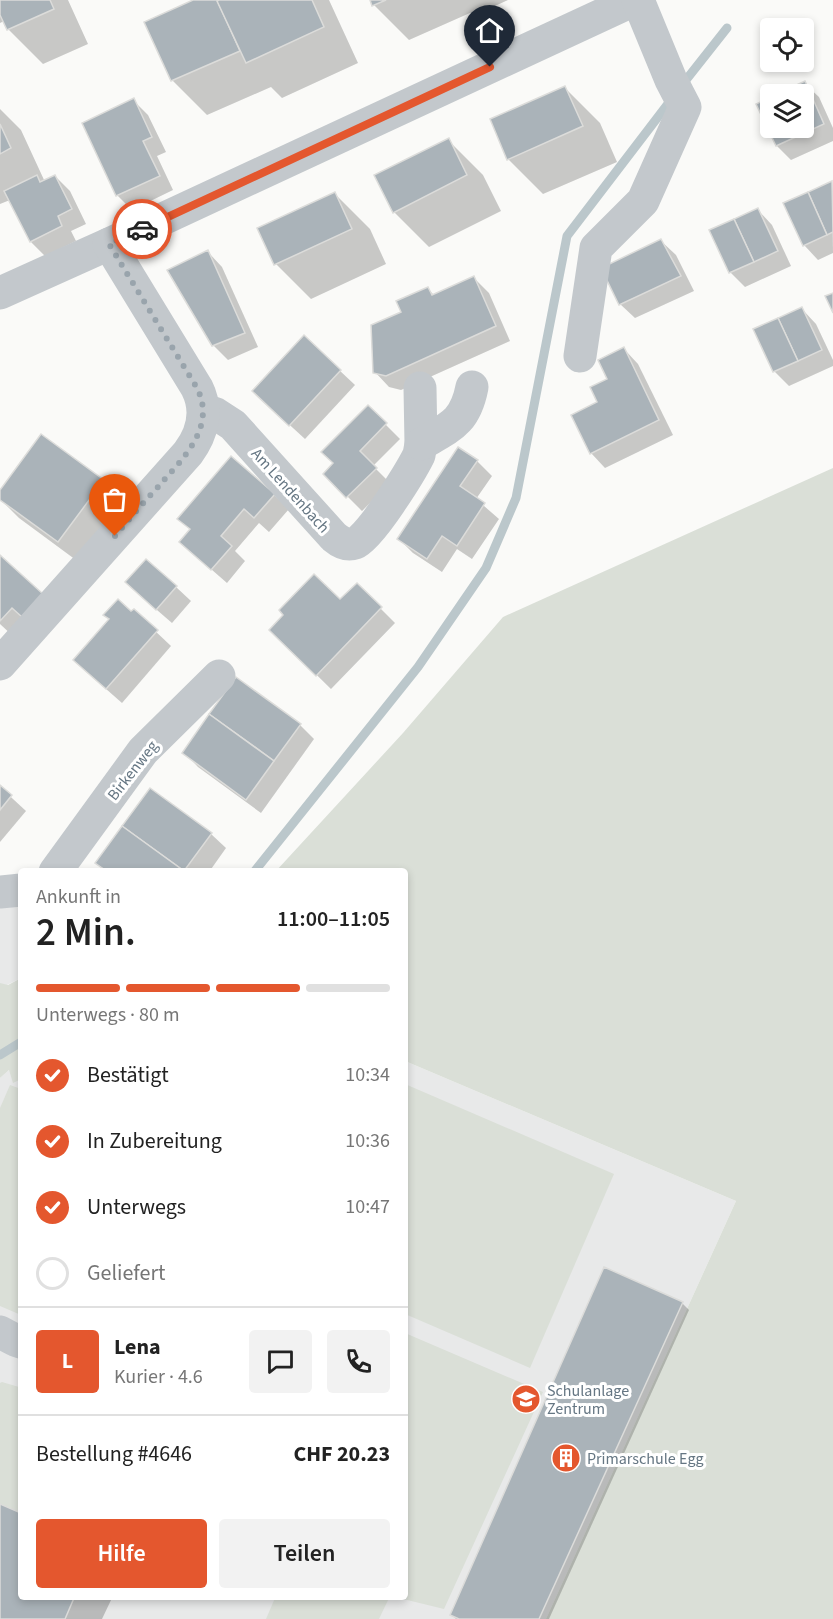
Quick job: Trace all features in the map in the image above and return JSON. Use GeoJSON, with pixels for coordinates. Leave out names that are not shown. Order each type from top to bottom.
{"type":"FeatureCollection","features":[{"type":"Feature","properties":{"kind":"street"},"geometry":{"type":"LineString","coordinates":[[0,293],[636,0],[678,94],[643,201],[596,248],[580,356]]}},
{"type":"Feature","properties":{"kind":"street"},"geometry":{"type":"LineString","coordinates":[[0,664],[188,453],[200,431],[204,411],[197,388],[109,244]]}},
{"type":"Feature","properties":{"kind":"street"},"geometry":{"type":"LineString","coordinates":[[421,444],[454,425],[468,405],[472,387]]}},
{"type":"Feature","properties":{"kind":"street","name":"Am Lendenbach"},"geometry":{"type":"LineString","coordinates":[[204,411],[216,414],[232,425],[334,537],[341,543],[348,544],[355,543],[369,531],[414,465],[421,444],[420,388]]}},
{"type":"Feature","properties":{"kind":"street","name":"Birkenweg"},"geometry":{"type":"LineString","coordinates":[[58,868],[143,751],[219,676]]}},
{"type":"Feature","properties":{"kind":"street"},"geometry":{"type":"LineString","coordinates":[[0,891],[18,890]]}},
{"type":"Feature","properties":{"kind":"street"},"geometry":{"type":"LineString","coordinates":[[0,1332],[18,1341]]}},
{"type":"Feature","properties":{"kind":"shaded area"},"geometry":{"type":"Polygon","coordinates":[[[833,468],[833,1619],[546,1619],[736,1201],[408,1062],[408,868],[279,868],[403,733],[503,617],[833,468]]]}},
{"type":"Feature","properties":{"kind":"shaded area"},"geometry":{"type":"Polygon","coordinates":[[[18,890],[18,980],[7,985],[0,995],[0,892],[18,890]]]}},
{"type":"Feature","properties":{"kind":"shaded area"},"geometry":{"type":"Polygon","coordinates":[[[18,980],[18,1080],[13,1083],[9,1070],[0,1078],[0,983],[8,985],[18,980]]]}},
{"type":"Feature","properties":{"kind":"shaded area","name":"Schulanlage Zentrum"},"geometry":{"type":"Polygon","coordinates":[[[408,1062],[736,1201],[546,1619],[0,1619],[0,1078],[18,1066],[18,1600],[408,1600],[408,1062]]]}},
{"type":"Feature","properties":{"kind":"shaded area"},"geometry":{"type":"Polygon","coordinates":[[[10,1085],[18,1088],[18,1314],[0,1306],[0,1108],[10,1085]]]}},
{"type":"Feature","properties":{"kind":"shaded area"},"geometry":{"type":"Polygon","coordinates":[[[408,1085],[614,1174],[530,1368],[408,1315],[408,1085]]]}},
{"type":"Feature","properties":{"kind":"shaded area"},"geometry":{"type":"Polygon","coordinates":[[[408,1334],[543,1392],[444,1609],[407,1600],[408,1334]]]}},
{"type":"Feature","properties":{"kind":"shaded area"},"geometry":{"type":"Polygon","coordinates":[[[0,1383],[18,1387],[18,1512],[0,1504],[0,1383]]]}},
{"type":"Feature","properties":{"kind":"shaded area"},"geometry":{"type":"Polygon","coordinates":[[[274,1600],[388,1600],[379,1619],[266,1619],[274,1600]]]}},
{"type":"Feature","properties":{"kind":"building"},"geometry":{"type":"Polygon","coordinates":[[[0,0],[50,0],[54,9],[7,30],[0,15],[0,0]]]}},
{"type":"Feature","properties":{"kind":"building"},"geometry":{"type":"Polygon","coordinates":[[[193,0],[217,0],[240,51],[171,81],[144,22],[193,0]]]}},
{"type":"Feature","properties":{"kind":"building"},"geometry":{"type":"Polygon","coordinates":[[[312,0],[324,27],[246,63],[217,1],[312,0]]]}},
{"type":"Feature","properties":{"kind":"building"},"geometry":{"type":"Polygon","coordinates":[[[370,0],[386,0],[372,6],[370,0]]]}},
{"type":"Feature","properties":{"kind":"building"},"geometry":{"type":"Polygon","coordinates":[[[565,86],[583,126],[507,160],[490,119],[565,86]]]}},
{"type":"Feature","properties":{"kind":"building"},"geometry":{"type":"Polygon","coordinates":[[[134,98],[152,137],[143,141],[160,176],[116,196],[82,123],[134,98]]]}},
{"type":"Feature","properties":{"kind":"building"},"geometry":{"type":"Polygon","coordinates":[[[814,101],[824,124],[814,129],[814,101]]]}},
{"type":"Feature","properties":{"kind":"building"},"geometry":{"type":"Polygon","coordinates":[[[0,124],[11,148],[0,154],[0,124]]]}},
{"type":"Feature","properties":{"kind":"building"},"geometry":{"type":"Polygon","coordinates":[[[449,138],[467,175],[393,213],[374,175],[449,138]]]}},
{"type":"Feature","properties":{"kind":"building"},"geometry":{"type":"Polygon","coordinates":[[[772,138],[793,138],[776,146],[772,138]]]}},
{"type":"Feature","properties":{"kind":"building"},"geometry":{"type":"Polygon","coordinates":[[[37,175],[40,182],[55,175],[72,209],[58,216],[62,226],[30,242],[4,191],[37,175]]]}},
{"type":"Feature","properties":{"kind":"building"},"geometry":{"type":"Polygon","coordinates":[[[832,181],[833,232],[827,235],[808,192],[832,181]]]}},
{"type":"Feature","properties":{"kind":"building"},"geometry":{"type":"Polygon","coordinates":[[[335,192],[352,229],[274,265],[257,228],[335,192]]]}},
{"type":"Feature","properties":{"kind":"building"},"geometry":{"type":"Polygon","coordinates":[[[808,192],[827,235],[803,246],[783,203],[808,192]]]}},
{"type":"Feature","properties":{"kind":"building"},"geometry":{"type":"Polygon","coordinates":[[[758,208],[778,251],[754,262],[734,219],[758,208]]]}},
{"type":"Feature","properties":{"kind":"building"},"geometry":{"type":"Polygon","coordinates":[[[734,219],[754,262],[729,273],[709,230],[734,219]]]}},
{"type":"Feature","properties":{"kind":"building"},"geometry":{"type":"Polygon","coordinates":[[[661,239],[681,276],[619,305],[601,268],[661,239]]]}},
{"type":"Feature","properties":{"kind":"building"},"geometry":{"type":"Polygon","coordinates":[[[208,250],[245,333],[212,346],[167,270],[208,250]]]}},
{"type":"Feature","properties":{"kind":"building"},"geometry":{"type":"Polygon","coordinates":[[[474,276],[496,326],[386,376],[373,373],[371,325],[401,312],[396,301],[428,287],[432,295],[474,276]]]}},
{"type":"Feature","properties":{"kind":"building"},"geometry":{"type":"Polygon","coordinates":[[[833,293],[833,313],[825,296],[833,293]]]}},
{"type":"Feature","properties":{"kind":"building"},"geometry":{"type":"Polygon","coordinates":[[[802,307],[822,350],[798,361],[778,318],[802,307]]]}},
{"type":"Feature","properties":{"kind":"building"},"geometry":{"type":"Polygon","coordinates":[[[778,318],[798,361],[773,372],[753,329],[778,318]]]}},
{"type":"Feature","properties":{"kind":"building"},"geometry":{"type":"Polygon","coordinates":[[[304,335],[341,370],[289,426],[252,391],[304,335]]]}},
{"type":"Feature","properties":{"kind":"building"},"geometry":{"type":"Polygon","coordinates":[[[624,347],[659,420],[590,454],[571,415],[597,402],[590,387],[607,379],[598,360],[624,347]]]}},
{"type":"Feature","properties":{"kind":"building"},"geometry":{"type":"Polygon","coordinates":[[[368,405],[387,423],[360,451],[377,468],[346,498],[323,474],[333,463],[321,452],[368,405]]]}},
{"type":"Feature","properties":{"kind":"building"},"geometry":{"type":"Polygon","coordinates":[[[41,434],[104,480],[58,542],[0,500],[0,490],[41,434]]]}},
{"type":"Feature","properties":{"kind":"building"},"geometry":{"type":"Polygon","coordinates":[[[458,447],[478,460],[460,486],[485,503],[457,546],[442,536],[427,559],[397,539],[458,447]]]}},
{"type":"Feature","properties":{"kind":"building"},"geometry":{"type":"Polygon","coordinates":[[[231,456],[275,494],[254,518],[244,509],[221,536],[232,546],[211,570],[179,542],[190,529],[177,519],[231,456]]]}},
{"type":"Feature","properties":{"kind":"building"},"geometry":{"type":"Polygon","coordinates":[[[0,555],[43,594],[22,617],[12,608],[0,621],[0,555]]]}},
{"type":"Feature","properties":{"kind":"building"},"geometry":{"type":"Polygon","coordinates":[[[146,559],[177,586],[156,610],[125,582],[146,559]]]}},
{"type":"Feature","properties":{"kind":"building"},"geometry":{"type":"Polygon","coordinates":[[[314,574],[340,599],[357,583],[382,607],[316,676],[269,630],[283,615],[279,610],[314,574]]]}},
{"type":"Feature","properties":{"kind":"building"},"geometry":{"type":"Polygon","coordinates":[[[118,599],[131,611],[134,609],[158,630],[106,689],[73,660],[109,619],[103,615],[118,599]]]}},
{"type":"Feature","properties":{"kind":"building"},"geometry":{"type":"Polygon","coordinates":[[[236,677],[301,724],[274,761],[209,714],[236,677]]]}},
{"type":"Feature","properties":{"kind":"building"},"geometry":{"type":"Polygon","coordinates":[[[209,714],[274,761],[246,800],[182,753],[209,714]]]}},
{"type":"Feature","properties":{"kind":"building"},"geometry":{"type":"Polygon","coordinates":[[[0,785],[12,795],[0,810],[0,785]]]}},
{"type":"Feature","properties":{"kind":"building"},"geometry":{"type":"Polygon","coordinates":[[[150,788],[212,833],[186,868],[180,868],[122,826],[150,788]]]}},
{"type":"Feature","properties":{"kind":"building"},"geometry":{"type":"Polygon","coordinates":[[[122,826],[180,868],[102,868],[95,863],[122,826]]]}},
{"type":"Feature","properties":{"kind":"building","name":"Primarschule Egg"},"geometry":{"type":"Polygon","coordinates":[[[604,1267],[683,1302],[539,1619],[459,1619],[450,1615],[604,1267]]]}},
{"type":"Feature","properties":{"kind":"building"},"geometry":{"type":"Polygon","coordinates":[[[0,1504],[18,1512],[18,1600],[73,1600],[65,1619],[0,1619],[0,1504]]]}},
{"type":"Feature","properties":{"kind":"waterway"},"geometry":{"type":"LineString","coordinates":[[682,85],[727,28]]}},
{"type":"Feature","properties":{"kind":"waterway"},"geometry":{"type":"LineString","coordinates":[[257,868],[418,667],[486,568],[516,498],[567,236],[674,96]]}},
{"type":"Feature","properties":{"kind":"waterway"},"geometry":{"type":"LineString","coordinates":[[0,1055],[18,1044]]}},
{"type":"Feature","properties":{"kind":"way so far"},"geometry":{"type":"LineString","coordinates":[[115,536],[194,445],[200,431],[204,411],[200,393],[109,244],[142,229]]}},
{"type":"Feature","properties":{"kind":"place","name":"Schulanlage Zentrum"},"geometry":{"type":"Point","coordinates":[526,1399]}},
{"type":"Feature","properties":{"kind":"place","name":"Primarschule Egg"},"geometry":{"type":"Point","coordinates":[566,1458]}},
{"type":"Feature","properties":{"kind":"route"},"geometry":{"type":"LineString","coordinates":[[142,229],[490,67]]}}]}
